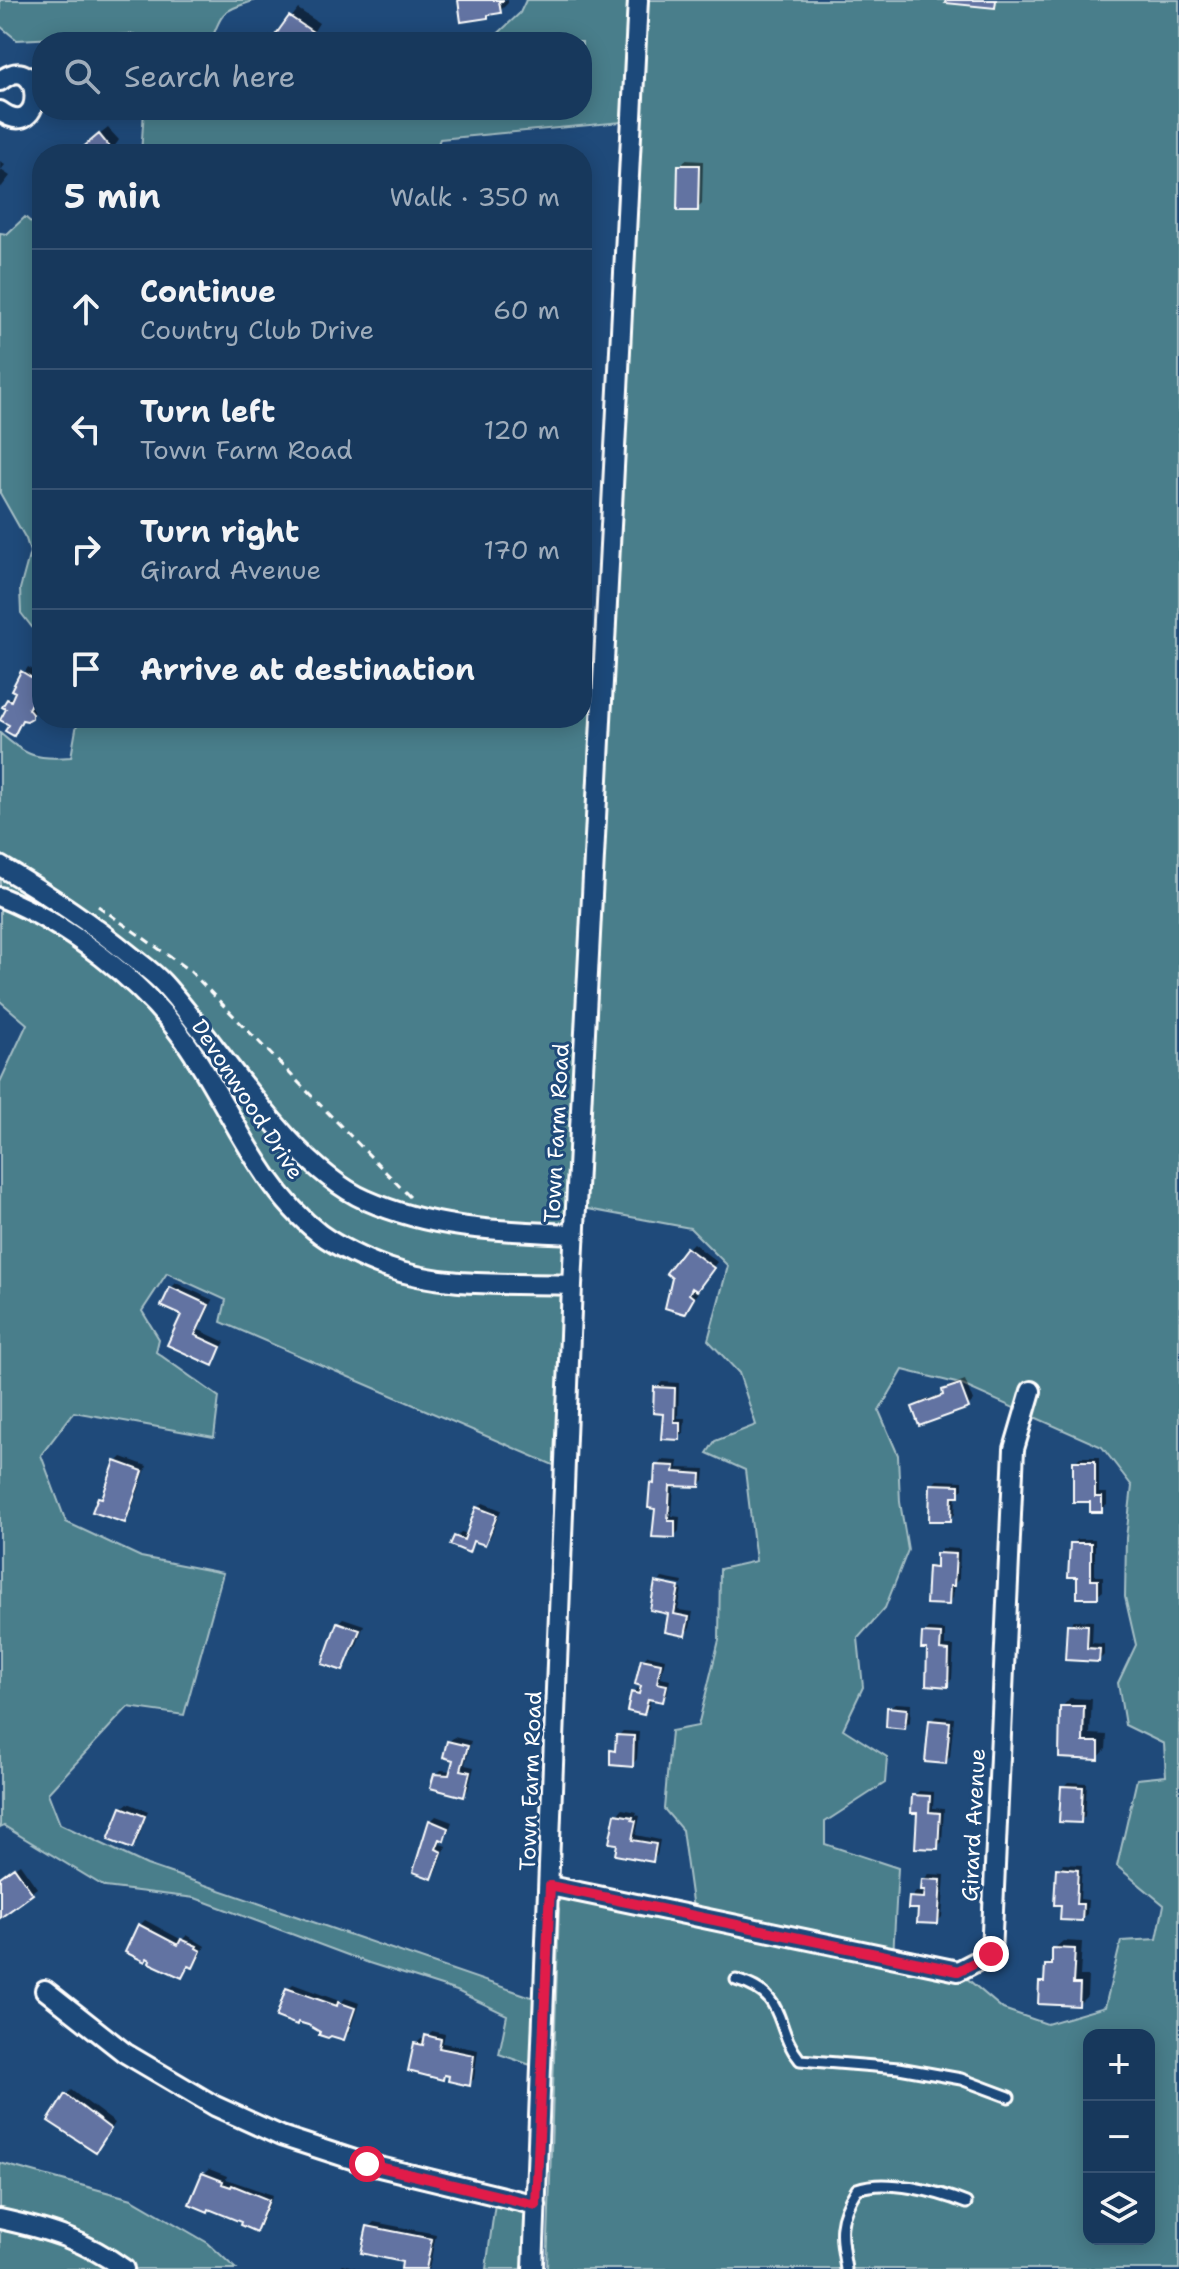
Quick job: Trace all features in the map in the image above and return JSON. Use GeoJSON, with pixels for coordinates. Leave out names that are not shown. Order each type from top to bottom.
{"type":"FeatureCollection","features":[{"type":"Feature","properties":{"kind":"street","name":"Town Farm Road"},"geometry":{"type":"LineString","coordinates":[[533,2269],[572,1285],[638,0]]}},
{"type":"Feature","properties":{"kind":"street"},"geometry":{"type":"LineString","coordinates":[[1,77],[17,75],[32,83]]}},
{"type":"Feature","properties":{"kind":"street"},"geometry":{"type":"LineString","coordinates":[[0,111],[19,117],[32,110]]}},
{"type":"Feature","properties":{"kind":"street","name":"Devonwood Drive"},"geometry":{"type":"LineString","coordinates":[[0,866],[74,913],[162,981],[289,1139],[317,1168],[363,1199],[422,1221],[500,1231],[575,1234]]}},
{"type":"Feature","properties":{"kind":"street","name":"Devonwood Drive"},"geometry":{"type":"LineString","coordinates":[[0,897],[64,929],[110,962],[147,999],[182,1038],[211,1080],[249,1147],[285,1200],[321,1235],[385,1267],[424,1277],[572,1285]]}},
{"type":"Feature","properties":{"kind":"street","name":"Girard Avenue"},"geometry":{"type":"LineString","coordinates":[[550,1886],[958,1971],[991,1954],[1014,1449],[1031,1391]]}},
{"type":"Feature","properties":{"kind":"street"},"geometry":{"type":"LineString","coordinates":[[45,1990],[125,2053],[215,2106],[281,2136],[367,2164],[536,2205]]}},
{"type":"Feature","properties":{"kind":"street"},"geometry":{"type":"LineString","coordinates":[[0,2219],[50,2230],[104,2254],[124,2269]]}},
{"type":"Feature","properties":{"kind":"lane"},"geometry":{"type":"LineString","coordinates":[[736,1980],[755,1986],[777,2008],[791,2048],[800,2060],[899,2068],[961,2079],[1009,2097]]}},
{"type":"Feature","properties":{"kind":"lane"},"geometry":{"type":"LineString","coordinates":[[846,2269],[840,2234],[842,2218],[857,2189],[870,2184],[916,2189],[947,2195],[966,2203]]}},
{"type":"Feature","properties":{"kind":"path"},"geometry":{"type":"LineString","coordinates":[[90,903],[103,908],[190,971],[410,1197]]}},
{"type":"Feature","properties":{"kind":"green space"},"geometry":{"type":"Polygon","coordinates":[[[0,0],[256,0],[226,13],[215,32],[32,32],[32,39],[17,40],[0,26],[0,0]]]}},
{"type":"Feature","properties":{"kind":"green space"},"geometry":{"type":"Polygon","coordinates":[[[526,0],[1179,0],[1179,2269],[547,2269],[559,1909],[550,1886],[694,1916],[682,1830],[664,1809],[671,1731],[698,1726],[719,1640],[720,1569],[756,1561],[745,1470],[707,1453],[715,1441],[756,1425],[739,1373],[708,1340],[728,1266],[690,1228],[577,1207],[565,1470],[221,1322],[226,1300],[167,1273],[142,1311],[159,1339],[156,1352],[219,1397],[214,1437],[74,1412],[41,1455],[66,1522],[141,1557],[223,1573],[184,1715],[128,1707],[48,1793],[60,1824],[147,1865],[546,2002],[542,2069],[499,2054],[507,2015],[457,1991],[369,1963],[195,1898],[105,1887],[4,1826],[0,1828],[0,1082],[27,1024],[0,1001],[0,733],[32,755],[49,758],[71,757],[76,728],[592,728],[592,694],[602,694],[632,121],[440,139],[438,144],[142,144],[143,120],[592,120],[592,32],[500,32],[520,13],[526,0]],[[903,1370],[879,1411],[898,1455],[900,1502],[908,1550],[885,1608],[858,1638],[863,1687],[843,1729],[887,1757],[885,1783],[825,1822],[825,1844],[898,1868],[893,1957],[958,1971],[1003,2009],[1047,2024],[1105,2007],[1121,1941],[1157,1939],[1164,1905],[1117,1866],[1137,1779],[1166,1776],[1164,1744],[1125,1725],[1118,1683],[1136,1645],[1125,1597],[1126,1538],[1132,1486],[1102,1447],[960,1384],[903,1370]]]}},
{"type":"Feature","properties":{"kind":"green space"},"geometry":{"type":"Polygon","coordinates":[[[25,217],[32,223],[32,627],[21,613],[20,589],[30,552],[0,493],[0,233],[7,234],[25,217]]]}},
{"type":"Feature","properties":{"kind":"green space"},"geometry":{"type":"Polygon","coordinates":[[[0,2163],[132,2199],[208,2243],[236,2269],[124,2269],[0,2219],[0,2163]]]}},
{"type":"Feature","properties":{"kind":"green space"},"geometry":{"type":"Polygon","coordinates":[[[496,2196],[536,2205],[533,2269],[486,2269],[496,2196]]]}},
{"type":"Feature","properties":{"kind":"green space"},"geometry":{"type":"Polygon","coordinates":[[[0,2228],[50,2237],[109,2269],[0,2269],[0,2228]]]}},
{"type":"Feature","properties":{"kind":"building"},"geometry":{"type":"Polygon","coordinates":[[[458,0],[503,1],[499,1],[501,13],[461,22],[458,0]]]}},
{"type":"Feature","properties":{"kind":"building"},"geometry":{"type":"Polygon","coordinates":[[[946,0],[996,0],[995,8],[945,3],[946,0]]]}},
{"type":"Feature","properties":{"kind":"building"},"geometry":{"type":"Polygon","coordinates":[[[289,16],[313,32],[277,32],[289,16]]]}},
{"type":"Feature","properties":{"kind":"building"},"geometry":{"type":"Polygon","coordinates":[[[99,134],[107,144],[87,144],[99,134]]]}},
{"type":"Feature","properties":{"kind":"building"},"geometry":{"type":"Polygon","coordinates":[[[678,165],[699,165],[698,211],[677,211],[678,165]]]}},
{"type":"Feature","properties":{"kind":"building"},"geometry":{"type":"Polygon","coordinates":[[[21,671],[32,678],[32,702],[28,709],[32,718],[22,720],[14,736],[5,731],[9,725],[0,720],[6,709],[2,707],[7,699],[11,701],[15,692],[11,690],[21,671]]]}},
{"type":"Feature","properties":{"kind":"building"},"geometry":{"type":"Polygon","coordinates":[[[686,1247],[714,1268],[697,1291],[692,1288],[689,1294],[694,1298],[685,1314],[665,1308],[672,1278],[666,1273],[686,1247]]]}},
{"type":"Feature","properties":{"kind":"building"},"geometry":{"type":"Polygon","coordinates":[[[170,1287],[209,1305],[195,1335],[221,1347],[213,1366],[167,1345],[181,1315],[161,1306],[170,1287]]]}},
{"type":"Feature","properties":{"kind":"building"},"geometry":{"type":"Polygon","coordinates":[[[960,1384],[969,1408],[919,1426],[912,1407],[943,1395],[942,1390],[960,1384]]]}},
{"type":"Feature","properties":{"kind":"building"},"geometry":{"type":"Polygon","coordinates":[[[654,1387],[675,1388],[674,1422],[680,1422],[680,1440],[661,1439],[663,1414],[653,1413],[654,1387]]]}},
{"type":"Feature","properties":{"kind":"building"},"geometry":{"type":"Polygon","coordinates":[[[115,1461],[143,1471],[125,1523],[92,1512],[98,1497],[102,1498],[115,1461]]]}},
{"type":"Feature","properties":{"kind":"building"},"geometry":{"type":"Polygon","coordinates":[[[1073,1461],[1095,1461],[1095,1497],[1102,1497],[1102,1512],[1090,1512],[1090,1502],[1073,1502],[1073,1461]]]}},
{"type":"Feature","properties":{"kind":"building"},"geometry":{"type":"Polygon","coordinates":[[[655,1465],[675,1466],[674,1472],[701,1474],[700,1487],[670,1486],[668,1521],[675,1521],[675,1538],[652,1537],[655,1509],[648,1508],[655,1465]]]}},
{"type":"Feature","properties":{"kind":"building"},"geometry":{"type":"Polygon","coordinates":[[[930,1484],[959,1485],[959,1496],[952,1496],[951,1521],[929,1521],[930,1484]]]}},
{"type":"Feature","properties":{"kind":"building"},"geometry":{"type":"Polygon","coordinates":[[[476,1507],[497,1515],[485,1545],[473,1541],[469,1553],[450,1545],[454,1536],[464,1540],[476,1507]]]}},
{"type":"Feature","properties":{"kind":"building"},"geometry":{"type":"Polygon","coordinates":[[[1070,1543],[1091,1543],[1091,1580],[1098,1580],[1098,1598],[1077,1598],[1077,1577],[1068,1577],[1070,1543]]]}},
{"type":"Feature","properties":{"kind":"building"},"geometry":{"type":"Polygon","coordinates":[[[936,1553],[956,1554],[949,1605],[926,1604],[928,1567],[936,1568],[936,1553]]]}},
{"type":"Feature","properties":{"kind":"building"},"geometry":{"type":"Polygon","coordinates":[[[655,1582],[679,1587],[674,1614],[689,1617],[685,1636],[665,1632],[668,1614],[650,1610],[655,1582]]]}},
{"type":"Feature","properties":{"kind":"building"},"geometry":{"type":"Polygon","coordinates":[[[337,1622],[360,1630],[343,1671],[322,1664],[337,1622]]]}},
{"type":"Feature","properties":{"kind":"building"},"geometry":{"type":"Polygon","coordinates":[[[1067,1624],[1088,1625],[1087,1648],[1100,1649],[1099,1662],[1065,1660],[1067,1624]]]}},
{"type":"Feature","properties":{"kind":"building"},"geometry":{"type":"Polygon","coordinates":[[[922,1633],[941,1634],[940,1650],[949,1651],[948,1687],[926,1685],[927,1649],[921,1649],[922,1633]]]}},
{"type":"Feature","properties":{"kind":"building"},"geometry":{"type":"Polygon","coordinates":[[[641,1659],[661,1663],[657,1683],[667,1685],[663,1702],[648,1699],[644,1715],[627,1711],[631,1692],[639,1694],[641,1686],[635,1684],[641,1659]]]}},
{"type":"Feature","properties":{"kind":"building"},"geometry":{"type":"Polygon","coordinates":[[[1060,1706],[1084,1706],[1083,1742],[1099,1742],[1099,1760],[1059,1758],[1060,1706]]]}},
{"type":"Feature","properties":{"kind":"building"},"geometry":{"type":"Polygon","coordinates":[[[887,1707],[907,1709],[905,1729],[886,1727],[887,1707]]]}},
{"type":"Feature","properties":{"kind":"building"},"geometry":{"type":"Polygon","coordinates":[[[929,1720],[950,1722],[946,1764],[925,1762],[929,1720]]]}},
{"type":"Feature","properties":{"kind":"building"},"geometry":{"type":"Polygon","coordinates":[[[616,1735],[634,1736],[633,1767],[610,1765],[610,1750],[615,1751],[616,1735]]]}},
{"type":"Feature","properties":{"kind":"building"},"geometry":{"type":"Polygon","coordinates":[[[447,1741],[468,1746],[461,1770],[470,1772],[464,1797],[430,1788],[434,1774],[449,1775],[453,1760],[443,1757],[447,1741]]]}},
{"type":"Feature","properties":{"kind":"building"},"geometry":{"type":"Polygon","coordinates":[[[1061,1786],[1083,1787],[1081,1823],[1059,1822],[1061,1786]]]}},
{"type":"Feature","properties":{"kind":"building"},"geometry":{"type":"Polygon","coordinates":[[[912,1795],[930,1796],[929,1812],[940,1813],[938,1849],[915,1848],[917,1813],[911,1813],[912,1795]]]}},
{"type":"Feature","properties":{"kind":"building"},"geometry":{"type":"Polygon","coordinates":[[[121,1807],[145,1816],[132,1849],[108,1840],[121,1807]]]}},
{"type":"Feature","properties":{"kind":"building"},"geometry":{"type":"Polygon","coordinates":[[[615,1814],[633,1817],[632,1820],[636,1821],[632,1840],[656,1844],[653,1862],[615,1855],[617,1844],[609,1843],[615,1814]]]}},
{"type":"Feature","properties":{"kind":"building"},"geometry":{"type":"Polygon","coordinates":[[[429,1820],[448,1828],[444,1841],[440,1839],[436,1849],[442,1852],[432,1879],[413,1872],[429,1820]]]}},
{"type":"Feature","properties":{"kind":"building"},"geometry":{"type":"Polygon","coordinates":[[[14,1867],[33,1894],[0,1918],[0,1877],[14,1867]]]}},
{"type":"Feature","properties":{"kind":"building"},"geometry":{"type":"Polygon","coordinates":[[[1056,1868],[1078,1870],[1076,1904],[1083,1904],[1082,1921],[1060,1920],[1061,1905],[1054,1905],[1056,1868]]]}},
{"type":"Feature","properties":{"kind":"building"},"geometry":{"type":"Polygon","coordinates":[[[922,1879],[941,1880],[938,1924],[917,1923],[918,1909],[908,1909],[909,1897],[924,1898],[922,1879]]]}},
{"type":"Feature","properties":{"kind":"building"},"geometry":{"type":"Polygon","coordinates":[[[138,1924],[178,1945],[181,1939],[197,1946],[201,1951],[193,1968],[188,1966],[182,1978],[149,1963],[147,1958],[145,1962],[125,1952],[138,1924]]]}},
{"type":"Feature","properties":{"kind":"building"},"geometry":{"type":"Polygon","coordinates":[[[1052,1948],[1075,1949],[1073,1984],[1080,1984],[1079,2006],[1038,2004],[1039,1982],[1044,1982],[1045,1965],[1052,1965],[1052,1948]]]}},
{"type":"Feature","properties":{"kind":"building"},"geometry":{"type":"Polygon","coordinates":[[[286,1988],[337,2006],[338,2002],[355,2008],[344,2040],[319,2035],[320,2032],[308,2025],[298,2022],[297,2025],[276,2017],[286,1988]]]}},
{"type":"Feature","properties":{"kind":"building"},"geometry":{"type":"Polygon","coordinates":[[[425,2035],[441,2039],[439,2048],[474,2055],[470,2086],[448,2081],[449,2076],[444,2075],[443,2080],[408,2071],[414,2043],[423,2045],[425,2035]]]}},
{"type":"Feature","properties":{"kind":"building"},"geometry":{"type":"Polygon","coordinates":[[[65,2094],[111,2129],[96,2152],[48,2121],[65,2094]]]}},
{"type":"Feature","properties":{"kind":"building"},"geometry":{"type":"Polygon","coordinates":[[[202,2173],[223,2181],[222,2184],[269,2200],[256,2232],[240,2225],[241,2222],[189,2204],[202,2173]]]}},
{"type":"Feature","properties":{"kind":"building"},"geometry":{"type":"Polygon","coordinates":[[[367,2226],[432,2239],[426,2269],[401,2269],[402,2262],[361,2253],[367,2226]]]}},
{"type":"Feature","properties":{"kind":"route"},"geometry":{"type":"LineString","coordinates":[[367,2164],[536,2205],[550,1886],[958,1971],[991,1954]]}}]}
